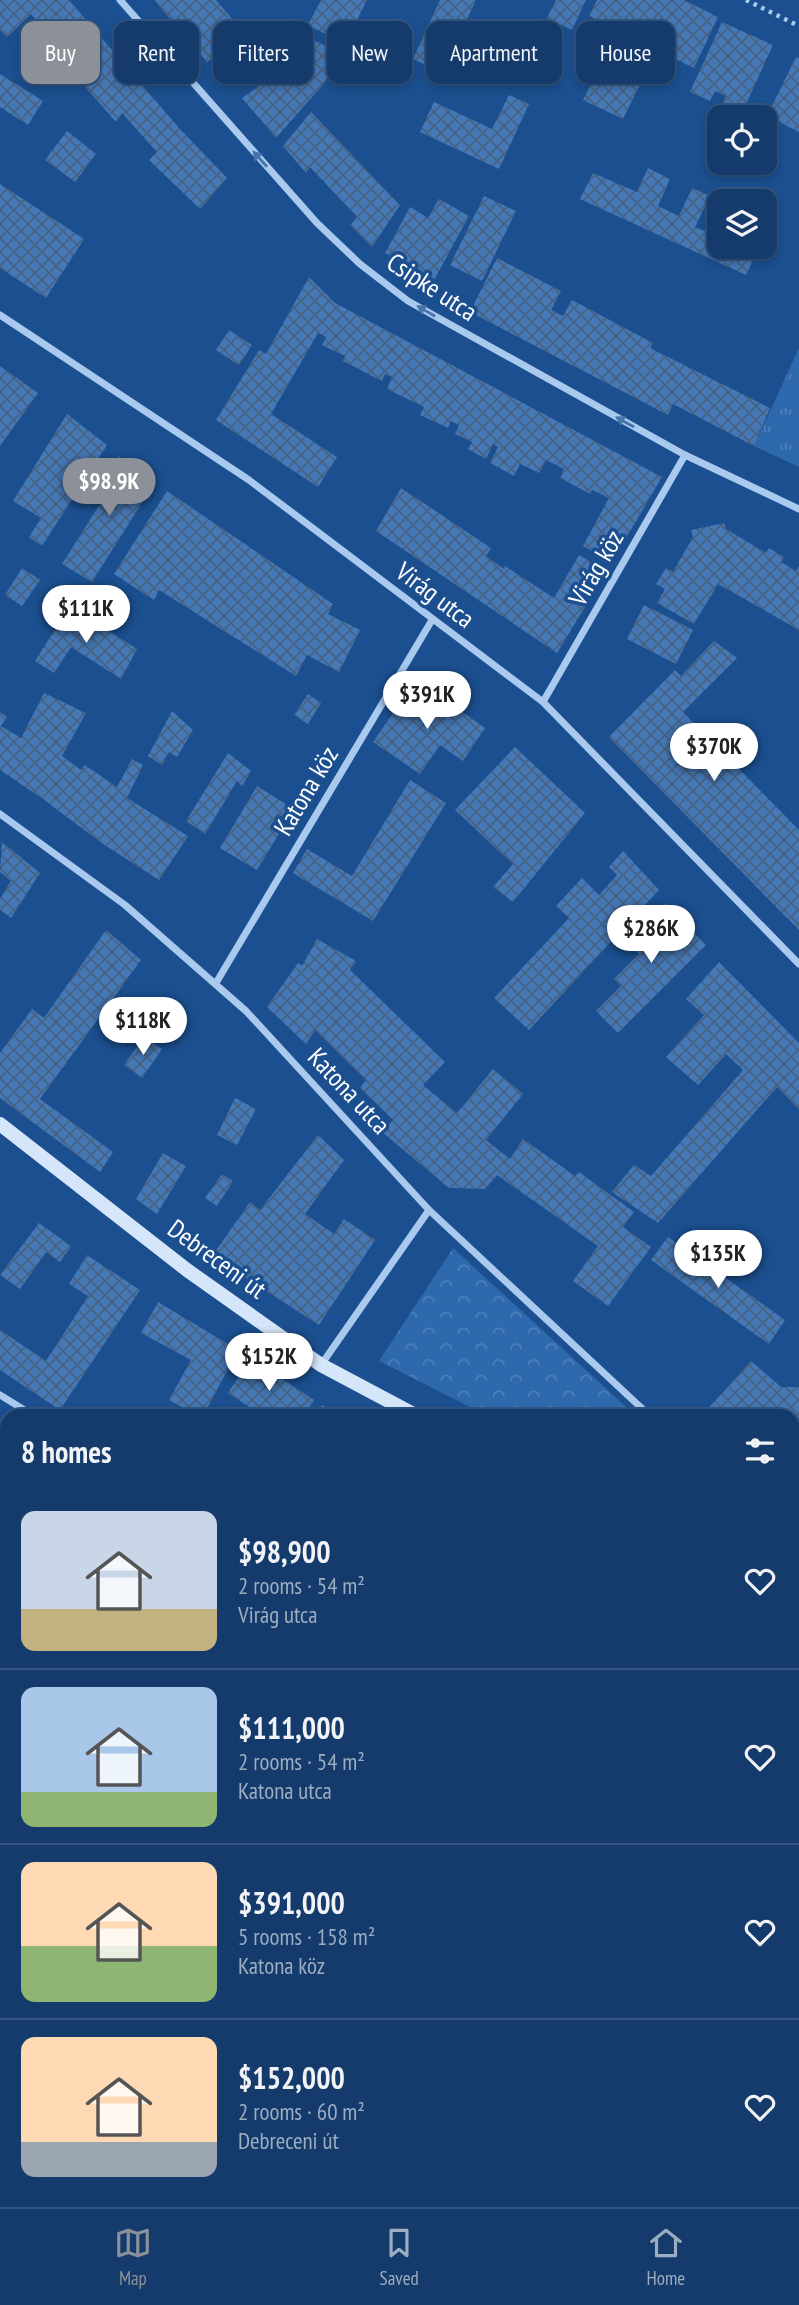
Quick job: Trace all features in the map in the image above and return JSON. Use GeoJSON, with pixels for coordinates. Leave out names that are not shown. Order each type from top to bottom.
{"type":"FeatureCollection","features":[{"type":"Feature","properties":{"kind":"street","name":"Csipke utca"},"geometry":{"type":"LineString","coordinates":[[120,0],[317,223],[360,264],[408,301],[685,456],[799,509]]}},
{"type":"Feature","properties":{"kind":"street","name":"Virág utca"},"geometry":{"type":"LineString","coordinates":[[0,315],[248,480],[543,702],[799,964]]}},
{"type":"Feature","properties":{"kind":"street","name":"Virág köz"},"geometry":{"type":"LineString","coordinates":[[543,702],[685,456]]}},
{"type":"Feature","properties":{"kind":"street","name":"Katona köz"},"geometry":{"type":"LineString","coordinates":[[216,982],[432,620]]}},
{"type":"Feature","properties":{"kind":"street","name":"Katona utca"},"geometry":{"type":"LineString","coordinates":[[0,814],[125,905],[216,982],[246,1011],[429,1210],[642,1409]]}},
{"type":"Feature","properties":{"kind":"street","name":"Debreceni út"},"geometry":{"type":"LineString","coordinates":[[0,1124],[187,1270],[321,1365],[404,1409]]}},
{"type":"Feature","properties":{"kind":"street"},"geometry":{"type":"LineString","coordinates":[[321,1365],[429,1210]]}},
{"type":"Feature","properties":{"kind":"street"},"geometry":{"type":"LineString","coordinates":[[0,1395],[23,1409]]}},
{"type":"Feature","properties":{"kind":"path"},"geometry":{"type":"LineString","coordinates":[[746,0],[799,26]]}},
{"type":"Feature","properties":{"kind":"green space"},"geometry":{"type":"Polygon","coordinates":[[[799,348],[799,467],[754,446],[799,348]]]}},
{"type":"Feature","properties":{"kind":"green space"},"geometry":{"type":"Polygon","coordinates":[[[453,1248],[628,1409],[474,1409],[379,1361],[453,1248]]]}},
{"type":"Feature","properties":{"kind":"building"},"geometry":{"type":"Polygon","coordinates":[[[0,0],[69,0],[87,21],[37,21],[31,14],[7,37],[0,30],[0,0]]]}},
{"type":"Feature","properties":{"kind":"building"},"geometry":{"type":"Polygon","coordinates":[[[154,0],[216,0],[234,21],[213,21],[213,57],[207,62],[199,53],[199,21],[172,21],[154,0]]]}},
{"type":"Feature","properties":{"kind":"building"},"geometry":{"type":"Polygon","coordinates":[[[321,0],[367,0],[356,21],[327,21],[327,35],[313,28],[313,21],[310,21],[321,0]]]}},
{"type":"Feature","properties":{"kind":"building"},"geometry":{"type":"Polygon","coordinates":[[[440,0],[476,0],[466,21],[430,21],[440,0]]]}},
{"type":"Feature","properties":{"kind":"building"},"geometry":{"type":"Polygon","coordinates":[[[556,0],[586,0],[572,30],[562,25],[562,21],[547,18],[556,0]]]}},
{"type":"Feature","properties":{"kind":"building"},"geometry":{"type":"Polygon","coordinates":[[[597,0],[684,0],[718,17],[694,68],[675,59],[675,21],[599,21],[589,16],[597,0]]]}},
{"type":"Feature","properties":{"kind":"building"},"geometry":{"type":"Polygon","coordinates":[[[722,22],[773,45],[746,105],[722,105],[726,96],[715,91],[710,101],[690,92],[722,22]]]}},
{"type":"Feature","properties":{"kind":"building"},"geometry":{"type":"Polygon","coordinates":[[[426,31],[426,65],[413,59],[426,31]]]}},
{"type":"Feature","properties":{"kind":"building"},"geometry":{"type":"Polygon","coordinates":[[[100,36],[114,52],[114,84],[141,84],[227,178],[200,209],[149,160],[157,152],[122,113],[116,122],[83,84],[100,84],[100,36]]]}},
{"type":"Feature","properties":{"kind":"building"},"geometry":{"type":"Polygon","coordinates":[[[313,40],[327,46],[326,81],[276,138],[242,98],[262,84],[313,84],[313,40]]]}},
{"type":"Feature","properties":{"kind":"building"},"geometry":{"type":"Polygon","coordinates":[[[796,57],[799,58],[799,132],[777,121],[777,105],[772,105],[796,57]]]}},
{"type":"Feature","properties":{"kind":"building"},"geometry":{"type":"Polygon","coordinates":[[[0,74],[43,101],[28,125],[0,107],[0,74]]]}},
{"type":"Feature","properties":{"kind":"building"},"geometry":{"type":"Polygon","coordinates":[[[591,84],[640,84],[623,119],[583,100],[591,84]]]}},
{"type":"Feature","properties":{"kind":"building"},"geometry":{"type":"Polygon","coordinates":[[[509,95],[529,104],[499,169],[420,132],[434,102],[492,129],[509,95]]]}},
{"type":"Feature","properties":{"kind":"building"},"geometry":{"type":"Polygon","coordinates":[[[311,112],[400,205],[372,247],[350,225],[357,217],[310,167],[306,173],[283,146],[311,112]]]}},
{"type":"Feature","properties":{"kind":"building"},"geometry":{"type":"Polygon","coordinates":[[[67,131],[96,154],[75,182],[45,160],[67,131]]]}},
{"type":"Feature","properties":{"kind":"building"},"geometry":{"type":"Polygon","coordinates":[[[648,168],[670,179],[658,206],[679,216],[692,188],[707,195],[707,202],[695,227],[707,232],[707,257],[580,199],[593,173],[637,192],[648,168]]]}},
{"type":"Feature","properties":{"kind":"building"},"geometry":{"type":"Polygon","coordinates":[[[0,184],[84,239],[46,298],[0,268],[0,184]]]}},
{"type":"Feature","properties":{"kind":"building"},"geometry":{"type":"Polygon","coordinates":[[[484,196],[516,211],[482,281],[450,265],[484,196]]]}},
{"type":"Feature","properties":{"kind":"building"},"geometry":{"type":"Polygon","coordinates":[[[439,199],[469,216],[434,280],[385,253],[410,207],[428,218],[439,199]]]}},
{"type":"Feature","properties":{"kind":"building"},"geometry":{"type":"Polygon","coordinates":[[[497,258],[561,291],[551,310],[563,316],[572,300],[653,343],[650,348],[770,408],[754,446],[673,404],[668,415],[470,312],[497,258]]]}},
{"type":"Feature","properties":{"kind":"building"},"geometry":{"type":"Polygon","coordinates":[[[711,259],[754,259],[746,275],[711,259]]]}},
{"type":"Feature","properties":{"kind":"building"},"geometry":{"type":"Polygon","coordinates":[[[309,277],[335,303],[662,477],[612,562],[583,546],[609,498],[592,490],[590,494],[560,478],[564,469],[546,460],[539,473],[520,464],[514,476],[490,463],[498,447],[493,444],[486,459],[468,449],[472,442],[455,434],[459,425],[451,421],[448,428],[420,415],[424,407],[387,389],[392,377],[385,374],[382,381],[343,361],[345,356],[322,345],[326,337],[318,333],[271,414],[337,457],[318,487],[216,420],[259,350],[266,354],[309,277]]]}},
{"type":"Feature","properties":{"kind":"building"},"geometry":{"type":"Polygon","coordinates":[[[229,330],[252,345],[239,365],[216,350],[229,330]]]}},
{"type":"Feature","properties":{"kind":"building"},"geometry":{"type":"Polygon","coordinates":[[[0,366],[38,393],[0,446],[0,366]]]}},
{"type":"Feature","properties":{"kind":"building"},"geometry":{"type":"Polygon","coordinates":[[[67,414],[107,445],[42,546],[29,537],[41,518],[13,501],[67,414]]]}},
{"type":"Feature","properties":{"kind":"building"},"geometry":{"type":"Polygon","coordinates":[[[119,456],[155,482],[92,582],[62,564],[100,504],[93,500],[119,456]]]}},
{"type":"Feature","properties":{"kind":"building"},"geometry":{"type":"Polygon","coordinates":[[[401,488],[491,548],[486,556],[504,569],[505,566],[554,598],[579,555],[607,571],[557,653],[376,531],[401,488]]]}},
{"type":"Feature","properties":{"kind":"building"},"geometry":{"type":"Polygon","coordinates":[[[167,491],[333,604],[328,614],[360,630],[339,672],[307,655],[296,676],[159,590],[154,600],[114,574],[167,491]]]}},
{"type":"Feature","properties":{"kind":"building"},"geometry":{"type":"Polygon","coordinates":[[[724,523],[726,529],[766,553],[769,548],[784,557],[781,562],[796,571],[799,566],[799,630],[718,584],[694,624],[657,603],[665,589],[656,584],[666,568],[673,572],[693,537],[691,530],[724,523]]]}},
{"type":"Feature","properties":{"kind":"building"},"geometry":{"type":"Polygon","coordinates":[[[22,568],[40,580],[22,606],[5,595],[22,568]]]}},
{"type":"Feature","properties":{"kind":"building"},"geometry":{"type":"Polygon","coordinates":[[[644,605],[693,630],[676,664],[627,639],[644,605]]]}},
{"type":"Feature","properties":{"kind":"building"},"geometry":{"type":"Polygon","coordinates":[[[70,606],[137,649],[121,679],[71,647],[54,673],[35,661],[70,606]]]}},
{"type":"Feature","properties":{"kind":"building"},"geometry":{"type":"Polygon","coordinates":[[[714,641],[737,658],[683,712],[799,830],[799,930],[609,737],[675,670],[681,676],[714,641]]]}},
{"type":"Feature","properties":{"kind":"building"},"geometry":{"type":"Polygon","coordinates":[[[44,693],[86,713],[62,756],[81,770],[85,765],[117,787],[132,759],[143,765],[127,798],[188,836],[159,880],[103,844],[0,770],[0,712],[7,717],[1,726],[21,738],[44,693]]]}},
{"type":"Feature","properties":{"kind":"building"},"geometry":{"type":"Polygon","coordinates":[[[308,694],[321,703],[308,724],[294,715],[308,694]]]}},
{"type":"Feature","properties":{"kind":"building"},"geometry":{"type":"Polygon","coordinates":[[[437,694],[485,728],[463,761],[440,745],[420,774],[373,742],[404,697],[437,694]]]}},
{"type":"Feature","properties":{"kind":"building"},"geometry":{"type":"Polygon","coordinates":[[[172,711],[193,730],[177,757],[169,752],[162,765],[148,756],[172,711]]]}},
{"type":"Feature","properties":{"kind":"building"},"geometry":{"type":"Polygon","coordinates":[[[515,747],[585,813],[513,902],[493,887],[513,864],[455,810],[515,747]]]}},
{"type":"Feature","properties":{"kind":"building"},"geometry":{"type":"Polygon","coordinates":[[[228,753],[251,771],[242,786],[237,781],[205,834],[186,821],[228,753]]]}},
{"type":"Feature","properties":{"kind":"building"},"geometry":{"type":"Polygon","coordinates":[[[410,780],[446,803],[373,921],[293,873],[307,849],[352,876],[410,780]]]}},
{"type":"Feature","properties":{"kind":"building"},"geometry":{"type":"Polygon","coordinates":[[[257,786],[294,809],[257,870],[220,848],[257,786]]]}},
{"type":"Feature","properties":{"kind":"building"},"geometry":{"type":"Polygon","coordinates":[[[2,842],[40,873],[11,918],[0,910],[0,899],[11,881],[0,872],[2,842]]]}},
{"type":"Feature","properties":{"kind":"building"},"geometry":{"type":"Polygon","coordinates":[[[623,851],[659,890],[529,1030],[494,998],[569,918],[556,906],[582,878],[599,895],[617,875],[609,867],[623,851]]]}},
{"type":"Feature","properties":{"kind":"building"},"geometry":{"type":"Polygon","coordinates":[[[665,903],[706,945],[618,1033],[596,1011],[621,986],[614,979],[639,954],[626,942],[665,903]]]}},
{"type":"Feature","properties":{"kind":"building"},"geometry":{"type":"Polygon","coordinates":[[[106,930],[141,960],[40,1099],[113,1152],[100,1172],[0,1098],[0,1053],[32,1009],[44,1018],[106,930]]]}},
{"type":"Feature","properties":{"kind":"building"},"geometry":{"type":"Polygon","coordinates":[[[317,939],[356,961],[350,970],[445,1062],[423,1085],[457,1113],[493,1069],[523,1094],[486,1140],[510,1159],[523,1139],[575,1176],[579,1172],[634,1212],[623,1227],[651,1247],[608,1306],[573,1281],[598,1246],[497,1175],[485,1189],[449,1188],[382,1132],[393,1120],[360,1088],[366,1080],[315,1030],[306,1044],[267,1007],[298,963],[302,966],[317,939]]]}},
{"type":"Feature","properties":{"kind":"building"},"geometry":{"type":"Polygon","coordinates":[[[719,962],[799,1043],[799,1109],[777,1087],[658,1223],[612,1192],[634,1165],[651,1176],[743,1070],[726,1054],[698,1085],[666,1057],[704,1015],[686,999],[719,962]]]}},
{"type":"Feature","properties":{"kind":"building"},"geometry":{"type":"Polygon","coordinates":[[[144,1037],[162,1049],[142,1078],[124,1065],[144,1037]]]}},
{"type":"Feature","properties":{"kind":"building"},"geometry":{"type":"Polygon","coordinates":[[[235,1098],[256,1109],[237,1145],[217,1135],[235,1098]]]}},
{"type":"Feature","properties":{"kind":"building"},"geometry":{"type":"Polygon","coordinates":[[[318,1135],[344,1160],[305,1214],[334,1234],[344,1219],[375,1240],[319,1325],[212,1256],[250,1202],[260,1210],[318,1135]]]}},
{"type":"Feature","properties":{"kind":"building"},"geometry":{"type":"Polygon","coordinates":[[[163,1153],[186,1166],[157,1214],[136,1199],[163,1153]]]}},
{"type":"Feature","properties":{"kind":"building"},"geometry":{"type":"Polygon","coordinates":[[[222,1174],[233,1181],[217,1206],[205,1198],[222,1174]]]}},
{"type":"Feature","properties":{"kind":"building"},"geometry":{"type":"Polygon","coordinates":[[[39,1223],[71,1246],[60,1262],[46,1252],[20,1289],[0,1275],[39,1223]]]}},
{"type":"Feature","properties":{"kind":"building"},"geometry":{"type":"Polygon","coordinates":[[[668,1237],[785,1320],[769,1344],[651,1260],[668,1237]]]}},
{"type":"Feature","properties":{"kind":"building"},"geometry":{"type":"Polygon","coordinates":[[[87,1255],[140,1290],[58,1409],[0,1370],[0,1330],[46,1361],[88,1296],[69,1284],[87,1255]]]}},
{"type":"Feature","properties":{"kind":"building"},"geometry":{"type":"Polygon","coordinates":[[[158,1302],[238,1350],[207,1409],[185,1409],[169,1400],[191,1360],[141,1333],[158,1302]]]}},
{"type":"Feature","properties":{"kind":"building"},"geometry":{"type":"Polygon","coordinates":[[[251,1358],[314,1400],[308,1409],[252,1409],[228,1393],[251,1358]]]}},
{"type":"Feature","properties":{"kind":"building"},"geometry":{"type":"Polygon","coordinates":[[[751,1361],[781,1387],[799,1387],[799,1409],[708,1409],[751,1361]]]}}]}
